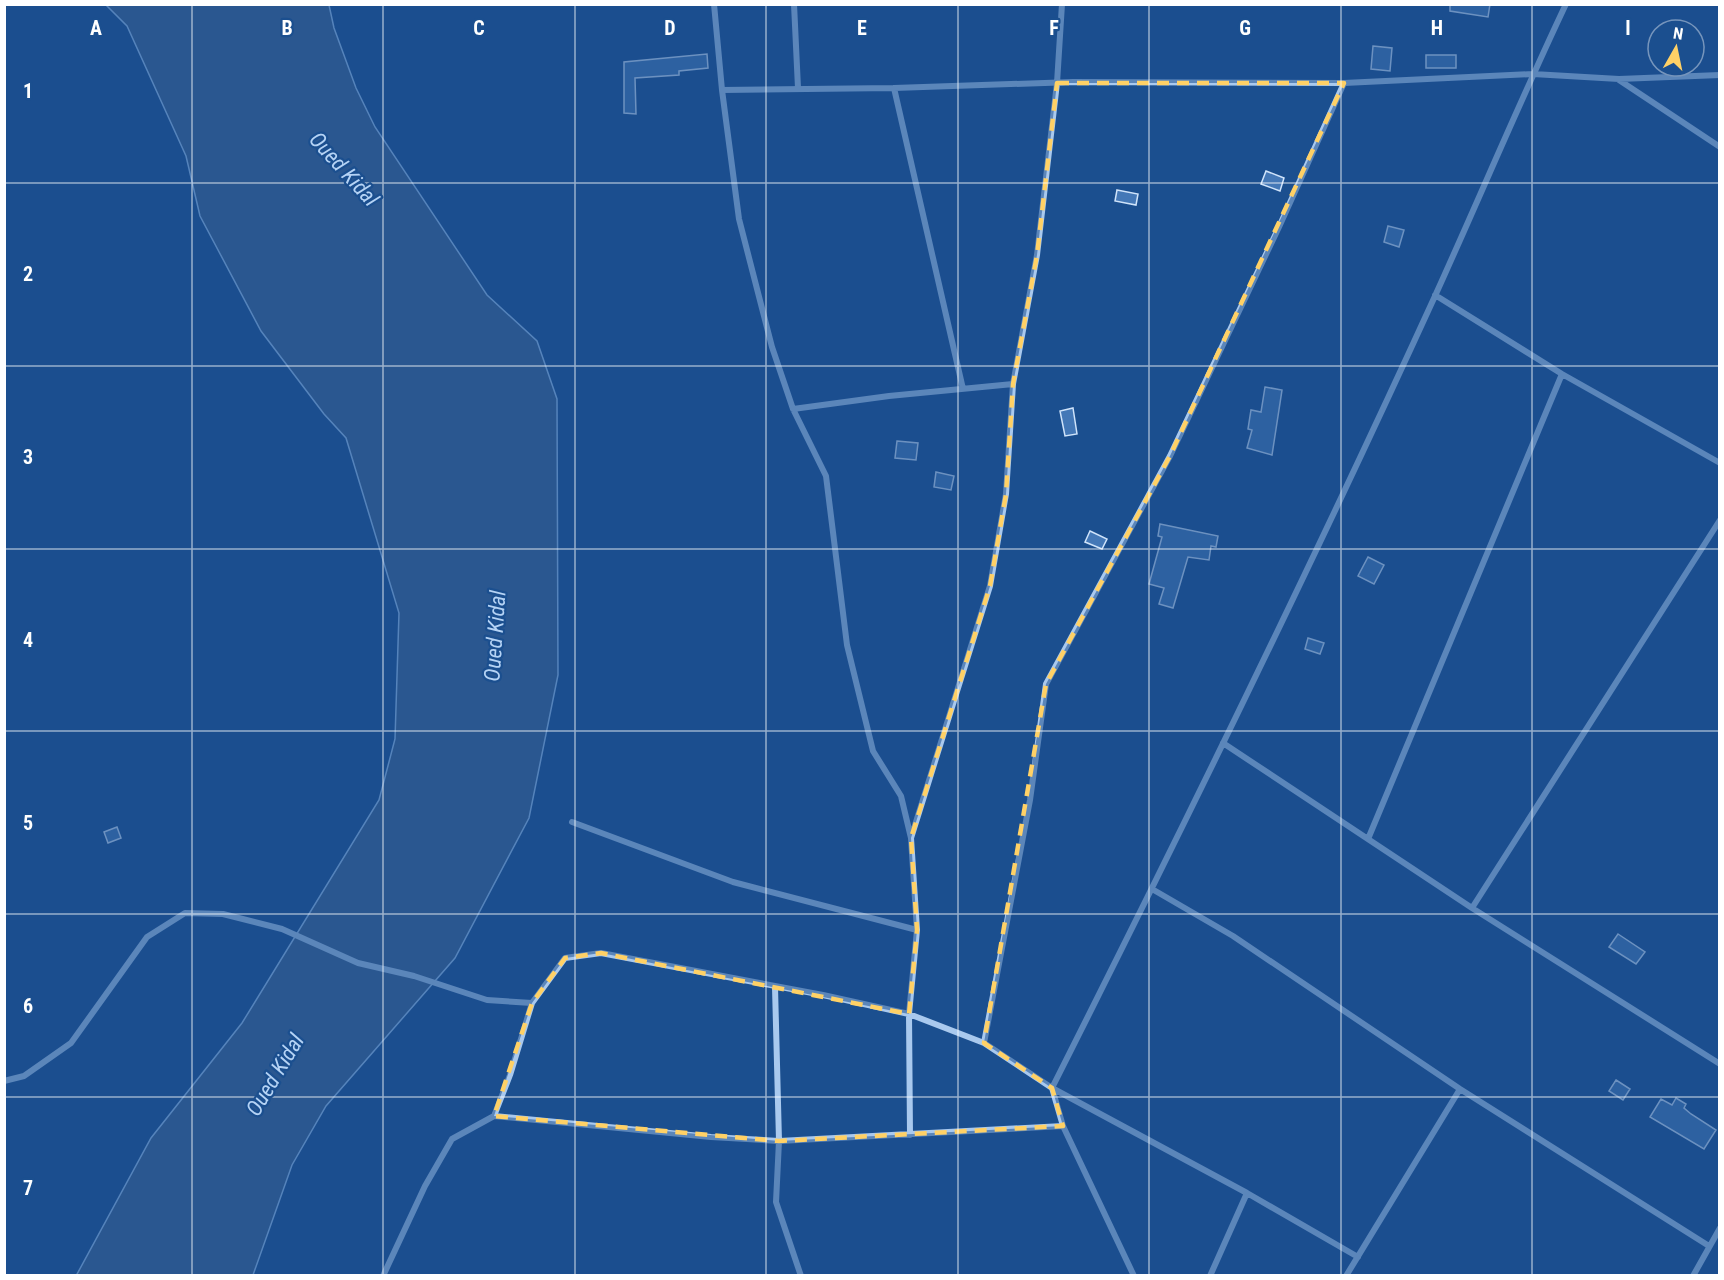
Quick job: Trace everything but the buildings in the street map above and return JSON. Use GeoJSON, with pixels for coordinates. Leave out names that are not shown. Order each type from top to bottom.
{"type":"FeatureCollection","features":[{"type":"Feature","properties":{"kind":"street"},"geometry":{"type":"LineString","coordinates":[[714,4],[722,90],[739,219],[756,293],[793,409],[826,476],[847,645],[873,752],[901,796],[911,838],[917,930],[909,1014],[910,1135]]}},
{"type":"Feature","properties":{"kind":"street"},"geometry":{"type":"LineString","coordinates":[[794,4],[798,88]]}},
{"type":"Feature","properties":{"kind":"street"},"geometry":{"type":"LineString","coordinates":[[911,838],[990,586],[1006,494],[1013,384],[1036,255],[1057,82],[1062,4]]}},
{"type":"Feature","properties":{"kind":"street"},"geometry":{"type":"LineString","coordinates":[[1134,1275],[1063,1126],[1052,1088],[1223,743],[1435,296],[1566,4]]}},
{"type":"Feature","properties":{"kind":"street"},"geometry":{"type":"LineString","coordinates":[[722,90],[894,88],[1057,82],[1344,83],[1533,74],[1619,80],[1719,75]]}},
{"type":"Feature","properties":{"kind":"street"},"geometry":{"type":"LineString","coordinates":[[1619,80],[1719,147]]}},
{"type":"Feature","properties":{"kind":"street"},"geometry":{"type":"LineString","coordinates":[[984,1043],[1030,800],[1046,684],[1170,456],[1279,227],[1344,83]]}},
{"type":"Feature","properties":{"kind":"street"},"geometry":{"type":"LineString","coordinates":[[894,88],[963,389]]}},
{"type":"Feature","properties":{"kind":"street"},"geometry":{"type":"LineString","coordinates":[[1435,296],[1562,374],[1719,463]]}},
{"type":"Feature","properties":{"kind":"street"},"geometry":{"type":"LineString","coordinates":[[1368,839],[1562,374]]}},
{"type":"Feature","properties":{"kind":"street"},"geometry":{"type":"LineString","coordinates":[[793,409],[1013,384]]}},
{"type":"Feature","properties":{"kind":"street"},"geometry":{"type":"LineString","coordinates":[[1472,908],[1719,520]]}},
{"type":"Feature","properties":{"kind":"street"},"geometry":{"type":"LineString","coordinates":[[1223,743],[1472,908],[1719,1064]]}},
{"type":"Feature","properties":{"kind":"street"},"geometry":{"type":"LineString","coordinates":[[572,822],[734,882],[917,930]]}},
{"type":"Feature","properties":{"kind":"street"},"geometry":{"type":"LineString","coordinates":[[1152,889],[1233,936],[1460,1089],[1709,1246]]}},
{"type":"Feature","properties":{"kind":"street"},"geometry":{"type":"LineString","coordinates":[[4,1081],[24,1076],[71,1043],[147,937],[185,913],[223,914],[282,929],[358,963],[414,976],[487,1000],[532,1004]]}},
{"type":"Feature","properties":{"kind":"street"},"geometry":{"type":"LineString","coordinates":[[494,1116],[510,1075],[532,1004],[565,958],[602,953],[775,987],[823,994],[909,1014],[984,1043],[1052,1088],[1247,1193],[1358,1257]]}},
{"type":"Feature","properties":{"kind":"street"},"geometry":{"type":"LineString","coordinates":[[775,987],[779,1141],[776,1202],[801,1275]]}},
{"type":"Feature","properties":{"kind":"street"},"geometry":{"type":"LineString","coordinates":[[1346,1275],[1460,1089]]}},
{"type":"Feature","properties":{"kind":"street"},"geometry":{"type":"LineString","coordinates":[[383,1275],[424,1186],[452,1139],[494,1116],[711,1137],[779,1141],[1063,1126]]}},
{"type":"Feature","properties":{"kind":"street"},"geometry":{"type":"LineString","coordinates":[[1210,1275],[1247,1193]]}},
{"type":"Feature","properties":{"kind":"street"},"geometry":{"type":"LineString","coordinates":[[1693,1275],[1719,1228]]}},
{"type":"Feature","properties":{"kind":"highlighted area"},"geometry":{"type":"Polygon","coordinates":[[[1057,83],[1344,83],[1170,456],[1046,684],[984,1043],[1052,1088],[1063,1126],[779,1141],[494,1116],[532,1003],[565,958],[601,953],[909,1014],[917,930],[911,838],[990,586],[1006,494],[1013,384],[1037,255],[1057,83]]]}},
{"type":"Feature","properties":{"kind":"water","name":"Oued Kidal"},"geometry":{"type":"Polygon","coordinates":[[[106,5],[329,5],[334,28],[356,88],[375,127],[487,295],[537,341],[557,399],[558,675],[529,818],[455,958],[326,1106],[292,1165],[253,1275],[76,1276],[151,1138],[242,1023],[379,800],[395,739],[399,613],[346,438],[324,414],[261,331],[200,216],[186,156],[127,26],[106,5]]]}}]}
